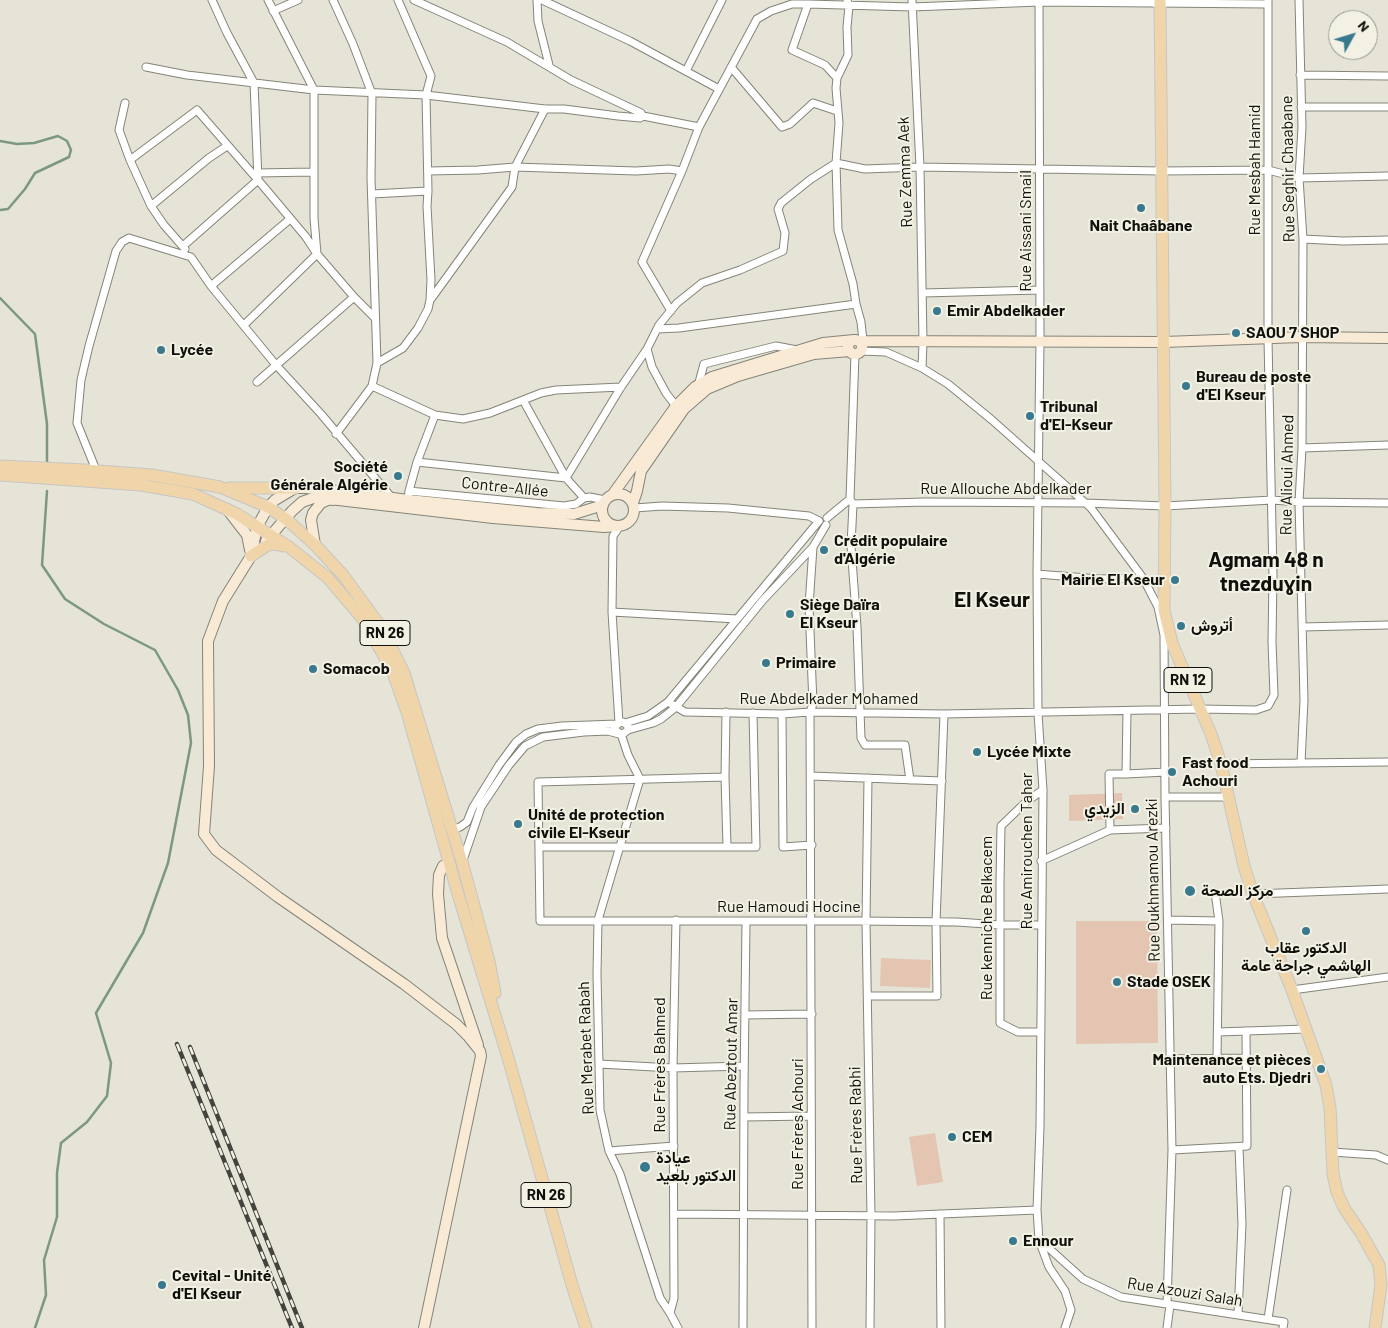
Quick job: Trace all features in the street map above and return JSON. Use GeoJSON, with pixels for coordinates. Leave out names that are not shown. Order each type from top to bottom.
{"type":"FeatureCollection","features":[{"type":"Feature","properties":{"kind":"main road","name":"RN 12"},"geometry":{"type":"LineString","coordinates":[[1160,2],[1164,342],[1164,610],[1172,643],[1221,764],[1244,866],[1253,894],[1292,990],[1326,1085],[1333,1174],[1337,1192],[1344,1208],[1379,1265],[1381,1285],[1375,1328]]}},
{"type":"Feature","properties":{"kind":"main road"},"geometry":{"type":"LineString","coordinates":[[480,1051],[456,1024],[411,989],[278,897],[216,850],[204,834],[209,766],[208,641],[223,601],[251,556],[292,511],[308,499],[316,497],[502,519],[604,527],[619,526],[633,518],[640,471],[684,409],[707,389],[738,376],[814,354],[858,346],[923,342],[1164,342],[1301,337],[1388,338]]}},
{"type":"Feature","properties":{"kind":"main road"},"geometry":{"type":"LineString","coordinates":[[619,526],[609,523],[605,519],[602,511],[607,500],[676,406],[698,386],[712,377],[823,343],[842,340],[858,346]]}},
{"type":"Feature","properties":{"kind":"main road","name":"RN 26"},"geometry":{"type":"LineString","coordinates":[[0,466],[96,470],[152,475],[220,488],[268,507],[286,519],[344,575],[381,627],[397,658],[410,690],[462,862],[489,961],[509,1061]]}},
{"type":"Feature","properties":{"kind":"main road","name":"RN 26"},"geometry":{"type":"LineString","coordinates":[[0,475],[149,487],[193,494],[226,508],[288,547],[328,578],[362,618],[392,670],[407,712],[586,1328]]}},
{"type":"Feature","properties":{"kind":"main road"},"geometry":{"type":"LineString","coordinates":[[220,488],[295,488],[331,490],[392,498],[408,496],[537,513],[574,514],[607,500],[625,495],[634,506]]}},
{"type":"Feature","properties":{"kind":"main road"},"geometry":{"type":"LineString","coordinates":[[251,556],[256,527],[268,507],[275,500],[295,488]]}},
{"type":"Feature","properties":{"kind":"main road"},"geometry":{"type":"LineString","coordinates":[[315,545],[311,520],[313,513],[321,503],[333,500]]}},
{"type":"Feature","properties":{"kind":"main road"},"geometry":{"type":"LineString","coordinates":[[226,508],[247,535],[251,556]]}},
{"type":"Feature","properties":{"kind":"main road"},"geometry":{"type":"LineString","coordinates":[[251,556],[268,545],[274,544],[288,547]]}},
{"type":"Feature","properties":{"kind":"main road"},"geometry":{"type":"LineString","coordinates":[[424,1328],[481,1056],[442,938],[438,894],[439,875],[443,866],[448,865],[451,867]]}},
{"type":"Feature","properties":{"kind":"street"},"geometry":{"type":"LineString","coordinates":[[212,0],[227,34],[254,83],[258,176]]}},
{"type":"Feature","properties":{"kind":"street"},"geometry":{"type":"LineString","coordinates":[[268,0],[314,90],[313,172],[317,254]]}},
{"type":"Feature","properties":{"kind":"street"},"geometry":{"type":"LineString","coordinates":[[273,11],[298,0]]}},
{"type":"Feature","properties":{"kind":"street"},"geometry":{"type":"LineString","coordinates":[[333,0],[353,44],[372,94],[372,194],[377,363],[372,386],[336,434]]}},
{"type":"Feature","properties":{"kind":"street"},"geometry":{"type":"LineString","coordinates":[[398,0],[431,76],[426,96],[430,300]]}},
{"type":"Feature","properties":{"kind":"street"},"geometry":{"type":"LineString","coordinates":[[414,0],[507,42],[549,65],[571,80],[641,113],[643,116]]}},
{"type":"Feature","properties":{"kind":"street"},"geometry":{"type":"LineString","coordinates":[[537,0],[538,21],[549,65]]}},
{"type":"Feature","properties":{"kind":"street"},"geometry":{"type":"LineString","coordinates":[[542,0],[630,40],[719,89]]}},
{"type":"Feature","properties":{"kind":"street"},"geometry":{"type":"LineString","coordinates":[[686,71],[722,0]]}},
{"type":"Feature","properties":{"kind":"street","name":"Rue Seghir Chaabane"},"geometry":{"type":"LineString","coordinates":[[1299,0],[1302,127],[1298,178],[1303,239],[1301,337]]}},
{"type":"Feature","properties":{"kind":"street"},"geometry":{"type":"LineString","coordinates":[[671,311],[642,262],[682,172],[699,127],[757,19],[771,10],[792,4],[848,3],[912,4],[1039,1],[1268,2]]}},
{"type":"Feature","properties":{"kind":"street","name":"Rue Aissani Smail"},"geometry":{"type":"LineString","coordinates":[[1037,461],[1040,341],[1039,1]]}},
{"type":"Feature","properties":{"kind":"street","name":"Rue Mesbah Hamid"},"geometry":{"type":"LineString","coordinates":[[1200,709],[1256,710],[1268,706],[1274,695],[1268,339],[1268,2]]}},
{"type":"Feature","properties":{"kind":"street"},"geometry":{"type":"LineString","coordinates":[[848,3],[848,55],[837,78],[836,88],[839,123],[836,163],[838,230],[861,322],[858,346],[851,501],[851,546],[857,627],[859,714],[861,738],[864,745],[905,745],[910,780]]}},
{"type":"Feature","properties":{"kind":"street"},"geometry":{"type":"LineString","coordinates":[[808,4],[792,50],[825,65],[837,78]]}},
{"type":"Feature","properties":{"kind":"street","name":"Rue Zemma Aek"},"geometry":{"type":"LineString","coordinates":[[912,4],[920,167],[923,293],[922,368]]}},
{"type":"Feature","properties":{"kind":"street"},"geometry":{"type":"LineString","coordinates":[[146,67],[187,75],[314,90],[426,96],[640,118],[643,116],[699,127]]}},
{"type":"Feature","properties":{"kind":"street"},"geometry":{"type":"LineString","coordinates":[[731,67],[782,127],[790,124],[813,103],[837,111]]}},
{"type":"Feature","properties":{"kind":"street"},"geometry":{"type":"LineString","coordinates":[[1300,75],[1388,76]]}},
{"type":"Feature","properties":{"kind":"street"},"geometry":{"type":"LineString","coordinates":[[125,103],[119,130],[130,160],[151,206],[164,225],[183,246],[211,286],[276,365],[321,414],[392,498]]}},
{"type":"Feature","properties":{"kind":"street"},"geometry":{"type":"LineString","coordinates":[[1301,108],[1388,107]]}},
{"type":"Feature","properties":{"kind":"street"},"geometry":{"type":"LineString","coordinates":[[377,363],[403,348],[418,328],[430,300],[512,187],[515,167],[546,109]]}},
{"type":"Feature","properties":{"kind":"street"},"geometry":{"type":"LineString","coordinates":[[130,160],[197,110],[227,146],[258,176],[317,254],[375,318]]}},
{"type":"Feature","properties":{"kind":"street"},"geometry":{"type":"LineString","coordinates":[[151,206],[209,158],[227,146]]}},
{"type":"Feature","properties":{"kind":"street"},"geometry":{"type":"LineString","coordinates":[[566,478],[620,387],[647,349],[657,329],[677,303],[702,283],[740,270],[783,251],[785,232],[778,209],[781,203],[811,179],[836,163],[865,169],[920,167],[1162,171],[1268,170],[1298,178],[1388,176]]}},
{"type":"Feature","properties":{"kind":"street"},"geometry":{"type":"LineString","coordinates":[[428,170],[478,170],[515,167],[636,171],[669,170],[682,172]]}},
{"type":"Feature","properties":{"kind":"street"},"geometry":{"type":"LineString","coordinates":[[183,246],[258,176],[313,172]]}},
{"type":"Feature","properties":{"kind":"street"},"geometry":{"type":"LineString","coordinates":[[372,194],[428,192]]}},
{"type":"Feature","properties":{"kind":"street"},"geometry":{"type":"LineString","coordinates":[[211,286],[290,219]]}},
{"type":"Feature","properties":{"kind":"street"},"geometry":{"type":"LineString","coordinates":[[96,470],[77,423],[84,366],[116,251],[122,242],[128,238],[191,257]]}},
{"type":"Feature","properties":{"kind":"street"},"geometry":{"type":"LineString","coordinates":[[1303,239],[1343,241],[1388,240]]}},
{"type":"Feature","properties":{"kind":"street"},"geometry":{"type":"LineString","coordinates":[[244,325],[317,254]]}},
{"type":"Feature","properties":{"kind":"street"},"geometry":{"type":"LineString","coordinates":[[923,293],[1039,290]]}},
{"type":"Feature","properties":{"kind":"street"},"geometry":{"type":"LineString","coordinates":[[257,382],[354,297]]}},
{"type":"Feature","properties":{"kind":"street"},"geometry":{"type":"LineString","coordinates":[[657,329],[679,328],[856,304]]}},
{"type":"Feature","properties":{"kind":"street","name":"Rue Alioui Ahmed"},"geometry":{"type":"LineString","coordinates":[[1221,764],[1301,763],[1304,700],[1299,502],[1302,448],[1301,337]]}},
{"type":"Feature","properties":{"kind":"street"},"geometry":{"type":"LineString","coordinates":[[698,386],[704,364],[776,346],[798,350]]}},
{"type":"Feature","properties":{"kind":"street","name":"Rue Oukhmamou Arezki"},"geometry":{"type":"LineString","coordinates":[[858,346],[886,352],[922,368],[948,384],[992,420],[1086,503],[1143,578],[1158,607],[1164,635],[1169,1059],[1172,1150],[1167,1328]]}},
{"type":"Feature","properties":{"kind":"street"},"geometry":{"type":"LineString","coordinates":[[647,349],[652,367],[666,393],[676,406]]}},
{"type":"Feature","properties":{"kind":"street"},"geometry":{"type":"LineString","coordinates":[[372,386],[435,415],[464,419],[490,413],[541,393],[556,390],[620,387]]}},
{"type":"Feature","properties":{"kind":"street"},"geometry":{"type":"LineString","coordinates":[[523,400],[566,478],[584,498]]}},
{"type":"Feature","properties":{"kind":"street"},"geometry":{"type":"LineString","coordinates":[[408,496],[416,462],[435,415]]}},
{"type":"Feature","properties":{"kind":"street"},"geometry":{"type":"LineString","coordinates":[[1302,448],[1388,445]]}},
{"type":"Feature","properties":{"kind":"street","name":"Rue Amirouchen Tahar"},"geometry":{"type":"LineString","coordinates":[[1037,461],[1038,713],[1043,790],[1037,1210],[1040,1240],[1049,1267],[1065,1291],[1071,1310],[1065,1328]]}},
{"type":"Feature","properties":{"kind":"street"},"geometry":{"type":"LineString","coordinates":[[416,462],[566,478]]}},
{"type":"Feature","properties":{"kind":"street","name":"Contre-Allée"},"geometry":{"type":"LineString","coordinates":[[408,496],[564,506],[576,504],[584,498],[590,497],[607,500]]}},
{"type":"Feature","properties":{"kind":"street","name":"Rue Allouche Abdelkader"},"geometry":{"type":"LineString","coordinates":[[851,501],[1086,503],[1165,506],[1272,500],[1388,503]]}},
{"type":"Feature","properties":{"kind":"street"},"geometry":{"type":"LineString","coordinates":[[451,830],[467,822],[473,807],[498,765],[516,742],[526,734],[538,729],[562,726],[621,728],[648,716],[668,702],[824,521],[851,501]]}},
{"type":"Feature","properties":{"kind":"street"},"geometry":{"type":"LineString","coordinates":[[634,506],[728,508],[809,516],[824,521]]}},
{"type":"Feature","properties":{"kind":"street"},"geometry":{"type":"LineString","coordinates":[[462,862],[481,807],[524,746],[543,737],[608,731],[653,723],[661,719],[676,707],[763,600],[812,547],[824,521]]}},
{"type":"Feature","properties":{"kind":"street"},"geometry":{"type":"LineString","coordinates":[[619,526],[614,536],[612,612],[621,728],[640,780]]}},
{"type":"Feature","properties":{"kind":"street","name":"Rue Frères Achouri"},"geometry":{"type":"LineString","coordinates":[[812,547],[809,606],[812,704],[810,712],[812,845],[812,1328]]}},
{"type":"Feature","properties":{"kind":"street"},"geometry":{"type":"LineString","coordinates":[[1037,574],[1099,579],[1143,578]]}},
{"type":"Feature","properties":{"kind":"street"},"geometry":{"type":"LineString","coordinates":[[612,612],[738,619]]}},
{"type":"Feature","properties":{"kind":"street"},"geometry":{"type":"LineString","coordinates":[[1302,628],[1388,625]]}},
{"type":"Feature","properties":{"kind":"street"},"geometry":{"type":"LineString","coordinates":[[668,702],[676,707]]}},
{"type":"Feature","properties":{"kind":"street","name":"Rue Abdelkader Mohamed"},"geometry":{"type":"LineString","coordinates":[[676,707],[685,712],[782,714],[810,712],[944,714],[1127,712],[1200,709]]}},
{"type":"Feature","properties":{"kind":"street"},"geometry":{"type":"LineString","coordinates":[[726,712],[727,847]]}},
{"type":"Feature","properties":{"kind":"street"},"geometry":{"type":"LineString","coordinates":[[1126,774],[1127,712]]}},
{"type":"Feature","properties":{"kind":"street"},"geometry":{"type":"LineString","coordinates":[[725,777],[538,782],[539,847],[756,847],[753,713]]}},
{"type":"Feature","properties":{"kind":"street"},"geometry":{"type":"LineString","coordinates":[[782,714],[783,847],[812,845]]}},
{"type":"Feature","properties":{"kind":"street"},"geometry":{"type":"LineString","coordinates":[[868,996],[937,996],[936,922],[944,714]]}},
{"type":"Feature","properties":{"kind":"street"},"geometry":{"type":"LineString","coordinates":[[1221,764],[1388,762]]}},
{"type":"Feature","properties":{"kind":"street"},"geometry":{"type":"LineString","coordinates":[[1110,830],[1110,774],[1166,772]]}},
{"type":"Feature","properties":{"kind":"street"},"geometry":{"type":"LineString","coordinates":[[811,776],[942,781]]}},
{"type":"Feature","properties":{"kind":"street","name":"Rue Frères Rabhi"},"geometry":{"type":"LineString","coordinates":[[868,778],[866,921],[871,1216],[870,1328]]}},
{"type":"Feature","properties":{"kind":"street","name":"Rue Merabet Rabah"},"geometry":{"type":"LineString","coordinates":[[640,780],[598,920],[597,974],[600,1110],[609,1152],[620,1174],[660,1298],[670,1313]]}},
{"type":"Feature","properties":{"kind":"street","name":"Rue kenniche Belkacem"},"geometry":{"type":"LineString","coordinates":[[1040,1032],[1018,1032],[1000,1023],[1001,826],[1027,801],[1043,790]]}},
{"type":"Feature","properties":{"kind":"street"},"geometry":{"type":"LineString","coordinates":[[1165,797],[1228,797]]}},
{"type":"Feature","properties":{"kind":"street"},"geometry":{"type":"LineString","coordinates":[[1041,861],[1110,830],[1166,828]]}},
{"type":"Feature","properties":{"kind":"street","name":"Rue Hamoudi Hocine"},"geometry":{"type":"LineString","coordinates":[[539,847],[539,919],[542,922],[598,920],[866,921],[1040,925]]}},
{"type":"Feature","properties":{"kind":"street"},"geometry":{"type":"LineString","coordinates":[[1253,894],[1388,889]]}},
{"type":"Feature","properties":{"kind":"street"},"geometry":{"type":"LineString","coordinates":[[1215,892],[1219,921],[1217,1058]]}},
{"type":"Feature","properties":{"kind":"street","name":"Rue Frères Bahmed"},"geometry":{"type":"LineString","coordinates":[[670,1313],[674,1298],[673,1068],[676,920]]}},
{"type":"Feature","properties":{"kind":"street"},"geometry":{"type":"LineString","coordinates":[[1168,920],[1219,921]]}},
{"type":"Feature","properties":{"kind":"street","name":"Rue Abeztout Amar"},"geometry":{"type":"LineString","coordinates":[[743,1328],[746,921]]}},
{"type":"Feature","properties":{"kind":"street"},"geometry":{"type":"LineString","coordinates":[[1292,990],[1388,977]]}},
{"type":"Feature","properties":{"kind":"street"},"geometry":{"type":"LineString","coordinates":[[745,1015],[812,1014]]}},
{"type":"Feature","properties":{"kind":"street"},"geometry":{"type":"LineString","coordinates":[[1218,1032],[1306,1029]]}},
{"type":"Feature","properties":{"kind":"street"},"geometry":{"type":"LineString","coordinates":[[1172,1150],[1247,1146],[1246,1031]]}},
{"type":"Feature","properties":{"kind":"street"},"geometry":{"type":"LineString","coordinates":[[1169,1059],[1246,1058]]}},
{"type":"Feature","properties":{"kind":"street"},"geometry":{"type":"LineString","coordinates":[[599,1064],[673,1068],[744,1066]]}},
{"type":"Feature","properties":{"kind":"street"},"geometry":{"type":"LineString","coordinates":[[744,1117],[812,1116]]}},
{"type":"Feature","properties":{"kind":"street"},"geometry":{"type":"LineString","coordinates":[[609,1152],[674,1146]]}},
{"type":"Feature","properties":{"kind":"street"},"geometry":{"type":"LineString","coordinates":[[1238,1315],[1242,1224],[1239,1147]]}},
{"type":"Feature","properties":{"kind":"street"},"geometry":{"type":"LineString","coordinates":[[1332,1152],[1376,1155],[1388,1160]]}},
{"type":"Feature","properties":{"kind":"street"},"geometry":{"type":"LineString","coordinates":[[1268,1319],[1287,1190]]}},
{"type":"Feature","properties":{"kind":"street"},"geometry":{"type":"LineString","coordinates":[[674,1214],[871,1216],[1037,1210]]}},
{"type":"Feature","properties":{"kind":"street"},"geometry":{"type":"LineString","coordinates":[[940,1214],[941,1328]]}},
{"type":"Feature","properties":{"kind":"street","name":"Rue Azouzi Salah"},"geometry":{"type":"LineString","coordinates":[[1040,1240],[1082,1279],[1121,1297],[1268,1319],[1283,1325]]}},
{"type":"Feature","properties":{"kind":"street"},"geometry":{"type":"LineString","coordinates":[[670,1313],[678,1328]]}},
{"type":"Feature","properties":{"kind":"shaded area"},"geometry":{"type":"Polygon","coordinates":[[[1122,793],[1123,819],[1069,821],[1069,795],[1122,793]]]}},
{"type":"Feature","properties":{"kind":"shaded area","name":"Stade OSEK"},"geometry":{"type":"Polygon","coordinates":[[[1076,921],[1157,921],[1158,1043],[1076,1044],[1076,921]]]}},
{"type":"Feature","properties":{"kind":"shaded area"},"geometry":{"type":"Polygon","coordinates":[[[881,958],[931,960],[930,988],[880,986],[881,958]]]}},
{"type":"Feature","properties":{"kind":"shaded area"},"geometry":{"type":"Polygon","coordinates":[[[935,1133],[943,1182],[917,1186],[909,1137],[935,1133]]]}},
{"type":"Feature","properties":{"kind":"waterway"},"geometry":{"type":"LineString","coordinates":[[0,141],[17,144],[34,143],[58,136],[67,141],[71,150],[69,157],[35,173],[25,189],[8,209],[0,210]]}},
{"type":"Feature","properties":{"kind":"waterway"},"geometry":{"type":"LineString","coordinates":[[0,298],[35,334],[47,424],[47,463]]}},
{"type":"Feature","properties":{"kind":"waterway"},"geometry":{"type":"LineString","coordinates":[[35,1328],[46,1295],[44,1260],[57,1217],[57,1173],[61,1143],[87,1122],[107,1096],[111,1063],[96,1013],[143,933],[168,863],[191,743],[188,715],[178,690],[155,650],[104,624],[65,599],[42,565],[47,491]]}},
{"type":"Feature","properties":{"kind":"railway"},"geometry":{"type":"LineString","coordinates":[[177,1044],[292,1328]]}},
{"type":"Feature","properties":{"kind":"railway"},"geometry":{"type":"LineString","coordinates":[[190,1047],[302,1328]]}},
{"type":"Feature","properties":{"kind":"place","name":"Nait Chaâbane"},"geometry":{"type":"Point","coordinates":[1141,208]}},
{"type":"Feature","properties":{"kind":"place","name":"Emir Abdelkader"},"geometry":{"type":"Point","coordinates":[937,311]}},
{"type":"Feature","properties":{"kind":"place","name":"SAOU 7 SHOP"},"geometry":{"type":"Point","coordinates":[1236,333]}},
{"type":"Feature","properties":{"kind":"place","name":"Lycée"},"geometry":{"type":"Point","coordinates":[161,350]}},
{"type":"Feature","properties":{"kind":"place","name":"Bureau de poste d'El Kseur"},"geometry":{"type":"Point","coordinates":[1186,386]}},
{"type":"Feature","properties":{"kind":"place","name":"Tribunal d'El-Kseur"},"geometry":{"type":"Point","coordinates":[1030,416]}},
{"type":"Feature","properties":{"kind":"place","name":"Société Générale Algérie"},"geometry":{"type":"Point","coordinates":[398,476]}},
{"type":"Feature","properties":{"kind":"place","name":"Crédit populaire d'Algérie"},"geometry":{"type":"Point","coordinates":[824,550]}},
{"type":"Feature","properties":{"kind":"place","name":"Mairie El Kseur"},"geometry":{"type":"Point","coordinates":[1175,580]}},
{"type":"Feature","properties":{"kind":"place","name":"Siège Daïra El Kseur"},"geometry":{"type":"Point","coordinates":[790,614]}},
{"type":"Feature","properties":{"kind":"place","name":"أتروش"},"geometry":{"type":"Point","coordinates":[1181,626]}},
{"type":"Feature","properties":{"kind":"place","name":"Primaire"},"geometry":{"type":"Point","coordinates":[766,663]}},
{"type":"Feature","properties":{"kind":"place","name":"Somacob"},"geometry":{"type":"Point","coordinates":[313,669]}},
{"type":"Feature","properties":{"kind":"place","name":"Lycée Mixte"},"geometry":{"type":"Point","coordinates":[977,752]}},
{"type":"Feature","properties":{"kind":"place","name":"Fast food Achouri"},"geometry":{"type":"Point","coordinates":[1172,772]}},
{"type":"Feature","properties":{"kind":"place","name":"الزيدي"},"geometry":{"type":"Point","coordinates":[1135,809]}},
{"type":"Feature","properties":{"kind":"place","name":"Unité de protection civile El-Kseur"},"geometry":{"type":"Point","coordinates":[518,824]}},
{"type":"Feature","properties":{"kind":"place","name":"مركز الصحة"},"geometry":{"type":"Point","coordinates":[1190,891]}},
{"type":"Feature","properties":{"kind":"place","name":"الدكتور عقاب الهاشمي جراحة عامة"},"geometry":{"type":"Point","coordinates":[1306,931]}},
{"type":"Feature","properties":{"kind":"place","name":"Stade OSEK"},"geometry":{"type":"Point","coordinates":[1117,982]}},
{"type":"Feature","properties":{"kind":"place","name":"Maintenance et pièces auto Ets. Djedri"},"geometry":{"type":"Point","coordinates":[1321,1069]}},
{"type":"Feature","properties":{"kind":"place","name":"CEM"},"geometry":{"type":"Point","coordinates":[952,1137]}},
{"type":"Feature","properties":{"kind":"place","name":"عيادة الدكتور بلعيد"},"geometry":{"type":"Point","coordinates":[645,1167]}},
{"type":"Feature","properties":{"kind":"place","name":"Ennour"},"geometry":{"type":"Point","coordinates":[1013,1241]}},
{"type":"Feature","properties":{"kind":"place","name":"Cevital - Unité d'El Kseur"},"geometry":{"type":"Point","coordinates":[162,1285]}},
{"type":"Feature","properties":{"kind":"district","name":"Agmam 48 n tnezduɣin"},"geometry":{"type":"Point","coordinates":[1266,572]}},
{"type":"Feature","properties":{"kind":"district","name":"El Kseur"},"geometry":{"type":"Point","coordinates":[992,600]}}]}
